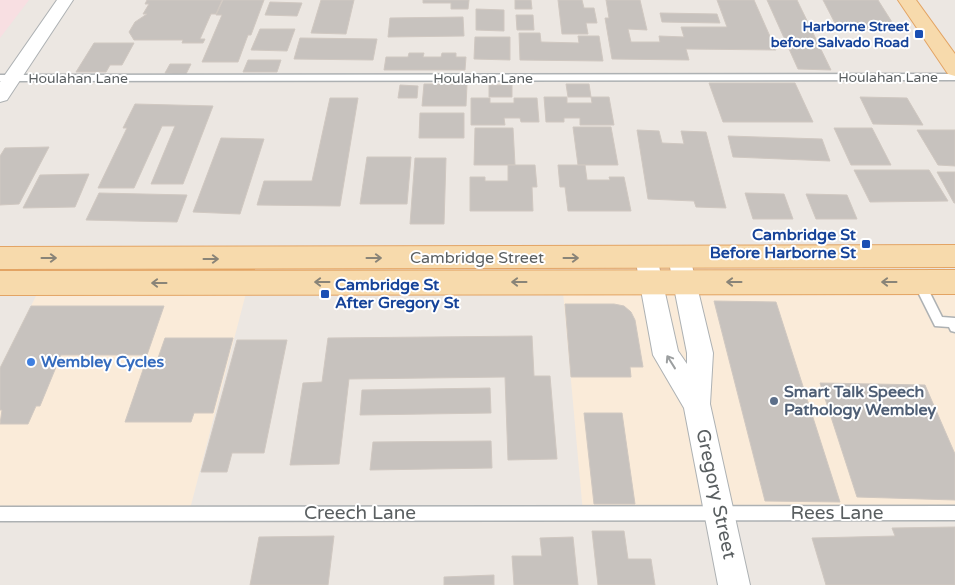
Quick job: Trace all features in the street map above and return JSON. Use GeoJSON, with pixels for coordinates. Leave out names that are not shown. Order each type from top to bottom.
{"type":"FeatureCollection","features":[{"type":"Feature","properties":{"kind":"main road"},"geometry":{"type":"LineString","coordinates":[[907,0],[955,69]]}},
{"type":"Feature","properties":{"kind":"main road"},"geometry":{"type":"LineString","coordinates":[[927,0],[955,38]]}},
{"type":"Feature","properties":{"kind":"main road","name":"Cambridge Street"},"geometry":{"type":"LineString","coordinates":[[681,270],[955,256]]}},
{"type":"Feature","properties":{"kind":"main road","name":"Cambridge Street"},"geometry":{"type":"LineString","coordinates":[[0,258],[681,270],[919,282],[955,282]]}},
{"type":"Feature","properties":{"kind":"main road","name":"Cambridge Street"},"geometry":{"type":"LineString","coordinates":[[0,283],[649,270]]}},
{"type":"Feature","properties":{"kind":"street"},"geometry":{"type":"LineString","coordinates":[[0,96],[6,78],[65,0]]}},
{"type":"Feature","properties":{"kind":"street","name":"Gregory Street"},"geometry":{"type":"LineString","coordinates":[[649,270],[666,354],[697,404]]}},
{"type":"Feature","properties":{"kind":"street","name":"Gregory Street"},"geometry":{"type":"LineString","coordinates":[[681,270],[700,353],[697,404],[734,585]]}},
{"type":"Feature","properties":{"kind":"lane","name":"Houlahan Lane"},"geometry":{"type":"LineString","coordinates":[[6,78],[955,77]]}},
{"type":"Feature","properties":{"kind":"lane"},"geometry":{"type":"LineString","coordinates":[[919,282],[939,322],[954,324]]}},
{"type":"Feature","properties":{"kind":"lane","name":"Rees Lane"},"geometry":{"type":"LineString","coordinates":[[720,514],[955,513]]}},
{"type":"Feature","properties":{"kind":"lane","name":"Creech Lane"},"geometry":{"type":"LineString","coordinates":[[0,514],[720,514]]}},
{"type":"Feature","properties":{"kind":"shaded area"},"geometry":{"type":"Polygon","coordinates":[[[0,0],[29,0],[0,38],[0,0]]]}},
{"type":"Feature","properties":{"kind":"shaded area"},"geometry":{"type":"Polygon","coordinates":[[[955,269],[955,513],[583,513],[561,270],[955,269]]]}},
{"type":"Feature","properties":{"kind":"shaded area"},"geometry":{"type":"Polygon","coordinates":[[[49,270],[252,270],[189,513],[0,514],[0,368],[49,270]]]}},
{"type":"Feature","properties":{"kind":"building"},"geometry":{"type":"Polygon","coordinates":[[[147,0],[222,0],[216,14],[211,14],[200,39],[205,39],[203,43],[182,43],[183,40],[134,40],[129,32],[135,22],[147,14],[143,14],[149,4],[145,4],[147,0]]]}},
{"type":"Feature","properties":{"kind":"building"},"geometry":{"type":"Polygon","coordinates":[[[223,0],[264,0],[251,35],[248,35],[238,62],[202,62],[222,15],[216,15],[223,0]]]}},
{"type":"Feature","properties":{"kind":"building"},"geometry":{"type":"Polygon","coordinates":[[[321,0],[354,0],[346,34],[311,33],[321,0]]]}},
{"type":"Feature","properties":{"kind":"building"},"geometry":{"type":"Polygon","coordinates":[[[423,0],[469,0],[468,9],[451,9],[451,3],[423,3],[423,0]]]}},
{"type":"Feature","properties":{"kind":"building"},"geometry":{"type":"Polygon","coordinates":[[[515,0],[531,0],[532,9],[515,9],[515,0]]]}},
{"type":"Feature","properties":{"kind":"building"},"geometry":{"type":"Polygon","coordinates":[[[558,0],[582,0],[584,8],[594,8],[597,23],[586,23],[588,34],[562,34],[558,0]]]}},
{"type":"Feature","properties":{"kind":"building"},"geometry":{"type":"Polygon","coordinates":[[[606,0],[640,0],[647,30],[628,29],[631,42],[660,42],[659,36],[684,37],[681,27],[727,27],[717,0],[754,0],[776,50],[686,49],[689,60],[612,59],[605,18],[609,18],[606,0]]]}},
{"type":"Feature","properties":{"kind":"building"},"geometry":{"type":"Polygon","coordinates":[[[767,0],[797,0],[831,70],[798,69],[767,0]]]}},
{"type":"Feature","properties":{"kind":"building"},"geometry":{"type":"Polygon","coordinates":[[[823,0],[878,0],[897,30],[838,29],[823,0]]]}},
{"type":"Feature","properties":{"kind":"building"},"geometry":{"type":"Polygon","coordinates":[[[270,2],[302,3],[297,16],[265,15],[270,2]]]}},
{"type":"Feature","properties":{"kind":"building"},"geometry":{"type":"Polygon","coordinates":[[[476,9],[504,10],[504,31],[476,30],[476,9]]]}},
{"type":"Feature","properties":{"kind":"building"},"geometry":{"type":"Polygon","coordinates":[[[660,13],[717,14],[720,23],[662,22],[660,13]]]}},
{"type":"Feature","properties":{"kind":"building"},"geometry":{"type":"Polygon","coordinates":[[[516,15],[533,15],[534,30],[517,30],[516,15]]]}},
{"type":"Feature","properties":{"kind":"building"},"geometry":{"type":"Polygon","coordinates":[[[463,17],[464,36],[388,37],[390,18],[463,17]]]}},
{"type":"Feature","properties":{"kind":"building"},"geometry":{"type":"Polygon","coordinates":[[[260,29],[295,29],[287,51],[251,50],[260,29]]]}},
{"type":"Feature","properties":{"kind":"building"},"geometry":{"type":"Polygon","coordinates":[[[519,33],[540,33],[541,42],[579,43],[578,36],[599,36],[603,61],[520,60],[519,33]]]}},
{"type":"Feature","properties":{"kind":"building"},"geometry":{"type":"Polygon","coordinates":[[[475,37],[510,37],[510,60],[474,59],[475,37]]]}},
{"type":"Feature","properties":{"kind":"building"},"geometry":{"type":"Polygon","coordinates":[[[300,38],[377,39],[373,60],[294,59],[300,38]]]}},
{"type":"Feature","properties":{"kind":"building"},"geometry":{"type":"Polygon","coordinates":[[[94,43],[134,43],[122,65],[110,65],[106,72],[76,72],[94,43]]]}},
{"type":"Feature","properties":{"kind":"building"},"geometry":{"type":"Polygon","coordinates":[[[409,53],[424,53],[423,57],[441,57],[442,53],[456,53],[456,57],[466,57],[465,70],[384,70],[386,57],[408,57],[409,53]]]}},
{"type":"Feature","properties":{"kind":"building"},"geometry":{"type":"Polygon","coordinates":[[[248,60],[281,60],[277,72],[243,72],[248,60]]]}},
{"type":"Feature","properties":{"kind":"building"},"geometry":{"type":"Polygon","coordinates":[[[170,64],[191,64],[186,74],[165,73],[170,64]]]}},
{"type":"Feature","properties":{"kind":"building"},"geometry":{"type":"Polygon","coordinates":[[[709,83],[795,83],[813,122],[723,122],[709,83]]]}},
{"type":"Feature","properties":{"kind":"building"},"geometry":{"type":"Polygon","coordinates":[[[424,84],[467,84],[466,106],[422,106],[424,84]]]}},
{"type":"Feature","properties":{"kind":"building"},"geometry":{"type":"Polygon","coordinates":[[[566,84],[589,84],[591,97],[568,97],[566,84]]]}},
{"type":"Feature","properties":{"kind":"building"},"geometry":{"type":"Polygon","coordinates":[[[400,85],[418,86],[417,98],[398,98],[400,85]]]}},
{"type":"Feature","properties":{"kind":"building"},"geometry":{"type":"Polygon","coordinates":[[[489,85],[512,85],[512,97],[489,97],[489,85]]]}},
{"type":"Feature","properties":{"kind":"building"},"geometry":{"type":"Polygon","coordinates":[[[544,97],[567,97],[567,103],[592,103],[591,97],[609,97],[614,125],[580,125],[580,118],[564,118],[564,122],[546,122],[544,97]]]}},
{"type":"Feature","properties":{"kind":"building"},"geometry":{"type":"Polygon","coordinates":[[[860,97],[907,98],[923,125],[873,124],[860,97]]]}},
{"type":"Feature","properties":{"kind":"building"},"geometry":{"type":"Polygon","coordinates":[[[330,98],[358,98],[340,206],[257,205],[264,181],[312,181],[330,98]]]}},
{"type":"Feature","properties":{"kind":"building"},"geometry":{"type":"Polygon","coordinates":[[[471,98],[490,98],[490,103],[514,103],[514,98],[537,98],[539,122],[521,122],[520,118],[504,118],[505,125],[471,125],[471,98]]]}},
{"type":"Feature","properties":{"kind":"building"},"geometry":{"type":"Polygon","coordinates":[[[135,104],[213,106],[183,184],[151,184],[175,126],[162,126],[134,188],[98,188],[127,128],[123,128],[135,104]]]}},
{"type":"Feature","properties":{"kind":"building"},"geometry":{"type":"Polygon","coordinates":[[[420,113],[464,113],[464,138],[419,138],[420,113]]]}},
{"type":"Feature","properties":{"kind":"building"},"geometry":{"type":"Polygon","coordinates":[[[573,127],[611,127],[618,165],[578,165],[573,127]]]}},
{"type":"Feature","properties":{"kind":"building"},"geometry":{"type":"Polygon","coordinates":[[[475,128],[513,128],[515,165],[474,165],[475,128]]]}},
{"type":"Feature","properties":{"kind":"building"},"geometry":{"type":"Polygon","coordinates":[[[834,128],[872,128],[891,165],[851,165],[834,128]]]}},
{"type":"Feature","properties":{"kind":"building"},"geometry":{"type":"Polygon","coordinates":[[[637,130],[659,131],[662,143],[684,144],[681,131],[706,132],[726,208],[696,207],[694,201],[648,199],[637,130]]]}},
{"type":"Feature","properties":{"kind":"building"},"geometry":{"type":"Polygon","coordinates":[[[917,130],[955,130],[955,166],[938,165],[917,130]]]}},
{"type":"Feature","properties":{"kind":"building"},"geometry":{"type":"Polygon","coordinates":[[[728,136],[822,139],[830,161],[733,157],[728,136]]]}},
{"type":"Feature","properties":{"kind":"building"},"geometry":{"type":"Polygon","coordinates":[[[221,138],[264,139],[240,214],[193,212],[221,138]]]}},
{"type":"Feature","properties":{"kind":"building"},"geometry":{"type":"Polygon","coordinates":[[[49,147],[19,204],[0,205],[0,156],[5,148],[49,147]]]}},
{"type":"Feature","properties":{"kind":"building"},"geometry":{"type":"Polygon","coordinates":[[[367,157],[411,157],[407,204],[360,204],[367,157]]]}},
{"type":"Feature","properties":{"kind":"building"},"geometry":{"type":"Polygon","coordinates":[[[415,158],[446,158],[444,224],[410,224],[415,158]]]}},
{"type":"Feature","properties":{"kind":"building"},"geometry":{"type":"Polygon","coordinates":[[[508,165],[535,165],[537,187],[532,187],[533,211],[470,211],[470,177],[485,177],[485,181],[508,181],[508,165]]]}},
{"type":"Feature","properties":{"kind":"building"},"geometry":{"type":"Polygon","coordinates":[[[558,165],[585,165],[587,180],[610,180],[609,177],[624,177],[631,211],[568,211],[565,187],[560,187],[558,165]]]}},
{"type":"Feature","properties":{"kind":"building"},"geometry":{"type":"Polygon","coordinates":[[[854,170],[929,170],[948,201],[870,202],[854,170]]]}},
{"type":"Feature","properties":{"kind":"building"},"geometry":{"type":"Polygon","coordinates":[[[937,172],[955,172],[955,203],[954,203],[937,172]]]}},
{"type":"Feature","properties":{"kind":"building"},"geometry":{"type":"Polygon","coordinates":[[[89,174],[75,207],[23,208],[40,175],[89,174]]]}},
{"type":"Feature","properties":{"kind":"building"},"geometry":{"type":"Polygon","coordinates":[[[99,193],[187,195],[177,222],[86,220],[99,193]]]}},
{"type":"Feature","properties":{"kind":"building"},"geometry":{"type":"Polygon","coordinates":[[[745,193],[784,194],[793,219],[753,219],[745,193]]]}},
{"type":"Feature","properties":{"kind":"building"},"geometry":{"type":"Polygon","coordinates":[[[806,194],[847,195],[857,219],[816,219],[806,194]]]}},
{"type":"Feature","properties":{"kind":"building","name":"Smart Talk Speech Pathology Wembley"},"geometry":{"type":"Polygon","coordinates":[[[714,301],[776,302],[840,502],[765,501],[714,301]]]}},
{"type":"Feature","properties":{"kind":"building"},"geometry":{"type":"Polygon","coordinates":[[[565,304],[614,304],[624,306],[631,312],[635,320],[643,367],[630,367],[631,377],[571,377],[565,304]]]}},
{"type":"Feature","properties":{"kind":"building","name":"Wembley Cycles"},"geometry":{"type":"Polygon","coordinates":[[[31,306],[164,306],[147,355],[61,355],[40,406],[36,406],[28,424],[0,424],[2,410],[0,410],[0,368],[31,306]]]}},
{"type":"Feature","properties":{"kind":"building"},"geometry":{"type":"Polygon","coordinates":[[[532,336],[534,376],[550,376],[557,459],[508,460],[505,377],[349,379],[339,464],[290,465],[303,383],[322,382],[328,338],[532,336]]]}},
{"type":"Feature","properties":{"kind":"building"},"geometry":{"type":"Polygon","coordinates":[[[165,338],[233,338],[213,413],[194,413],[191,422],[125,422],[146,361],[157,361],[165,338]]]}},
{"type":"Feature","properties":{"kind":"building"},"geometry":{"type":"Polygon","coordinates":[[[237,340],[287,340],[264,453],[232,453],[227,472],[201,472],[237,340]]]}},
{"type":"Feature","properties":{"kind":"building"},"geometry":{"type":"Polygon","coordinates":[[[820,383],[925,385],[955,454],[955,500],[857,497],[820,383]]]}},
{"type":"Feature","properties":{"kind":"building"},"geometry":{"type":"Polygon","coordinates":[[[490,388],[491,413],[360,415],[362,390],[490,388]]]}},
{"type":"Feature","properties":{"kind":"building"},"geometry":{"type":"Polygon","coordinates":[[[584,413],[622,413],[635,504],[594,504],[584,413]]]}},
{"type":"Feature","properties":{"kind":"building"},"geometry":{"type":"Polygon","coordinates":[[[491,441],[492,468],[370,470],[373,442],[491,441]]]}},
{"type":"Feature","properties":{"kind":"building"},"geometry":{"type":"Polygon","coordinates":[[[955,527],[955,585],[826,585],[812,538],[895,536],[892,528],[955,527]]]}},
{"type":"Feature","properties":{"kind":"building"},"geometry":{"type":"Polygon","coordinates":[[[592,531],[624,531],[628,559],[651,559],[655,585],[598,585],[592,531]]]}},
{"type":"Feature","properties":{"kind":"building"},"geometry":{"type":"Polygon","coordinates":[[[334,536],[328,585],[250,585],[259,537],[334,536]]]}},
{"type":"Feature","properties":{"kind":"building"},"geometry":{"type":"Polygon","coordinates":[[[573,537],[578,585],[514,585],[512,556],[542,556],[540,538],[573,537]]]}},
{"type":"Feature","properties":{"kind":"building"},"geometry":{"type":"Polygon","coordinates":[[[494,575],[494,585],[444,585],[444,577],[494,575]]]}},
{"type":"Feature","properties":{"kind":"place","name":"Harborne Street before Salvado Road"},"geometry":{"type":"Point","coordinates":[919,34]}},
{"type":"Feature","properties":{"kind":"place","name":"Cambridge St Before Harborne St"},"geometry":{"type":"Point","coordinates":[866,244]}},
{"type":"Feature","properties":{"kind":"place","name":"Cambridge St After Gregory St"},"geometry":{"type":"Point","coordinates":[325,294]}},
{"type":"Feature","properties":{"kind":"place","name":"Wembley Cycles"},"geometry":{"type":"Point","coordinates":[31,362]}},
{"type":"Feature","properties":{"kind":"place","name":"Smart Talk Speech Pathology Wembley"},"geometry":{"type":"Point","coordinates":[774,401]}}]}
